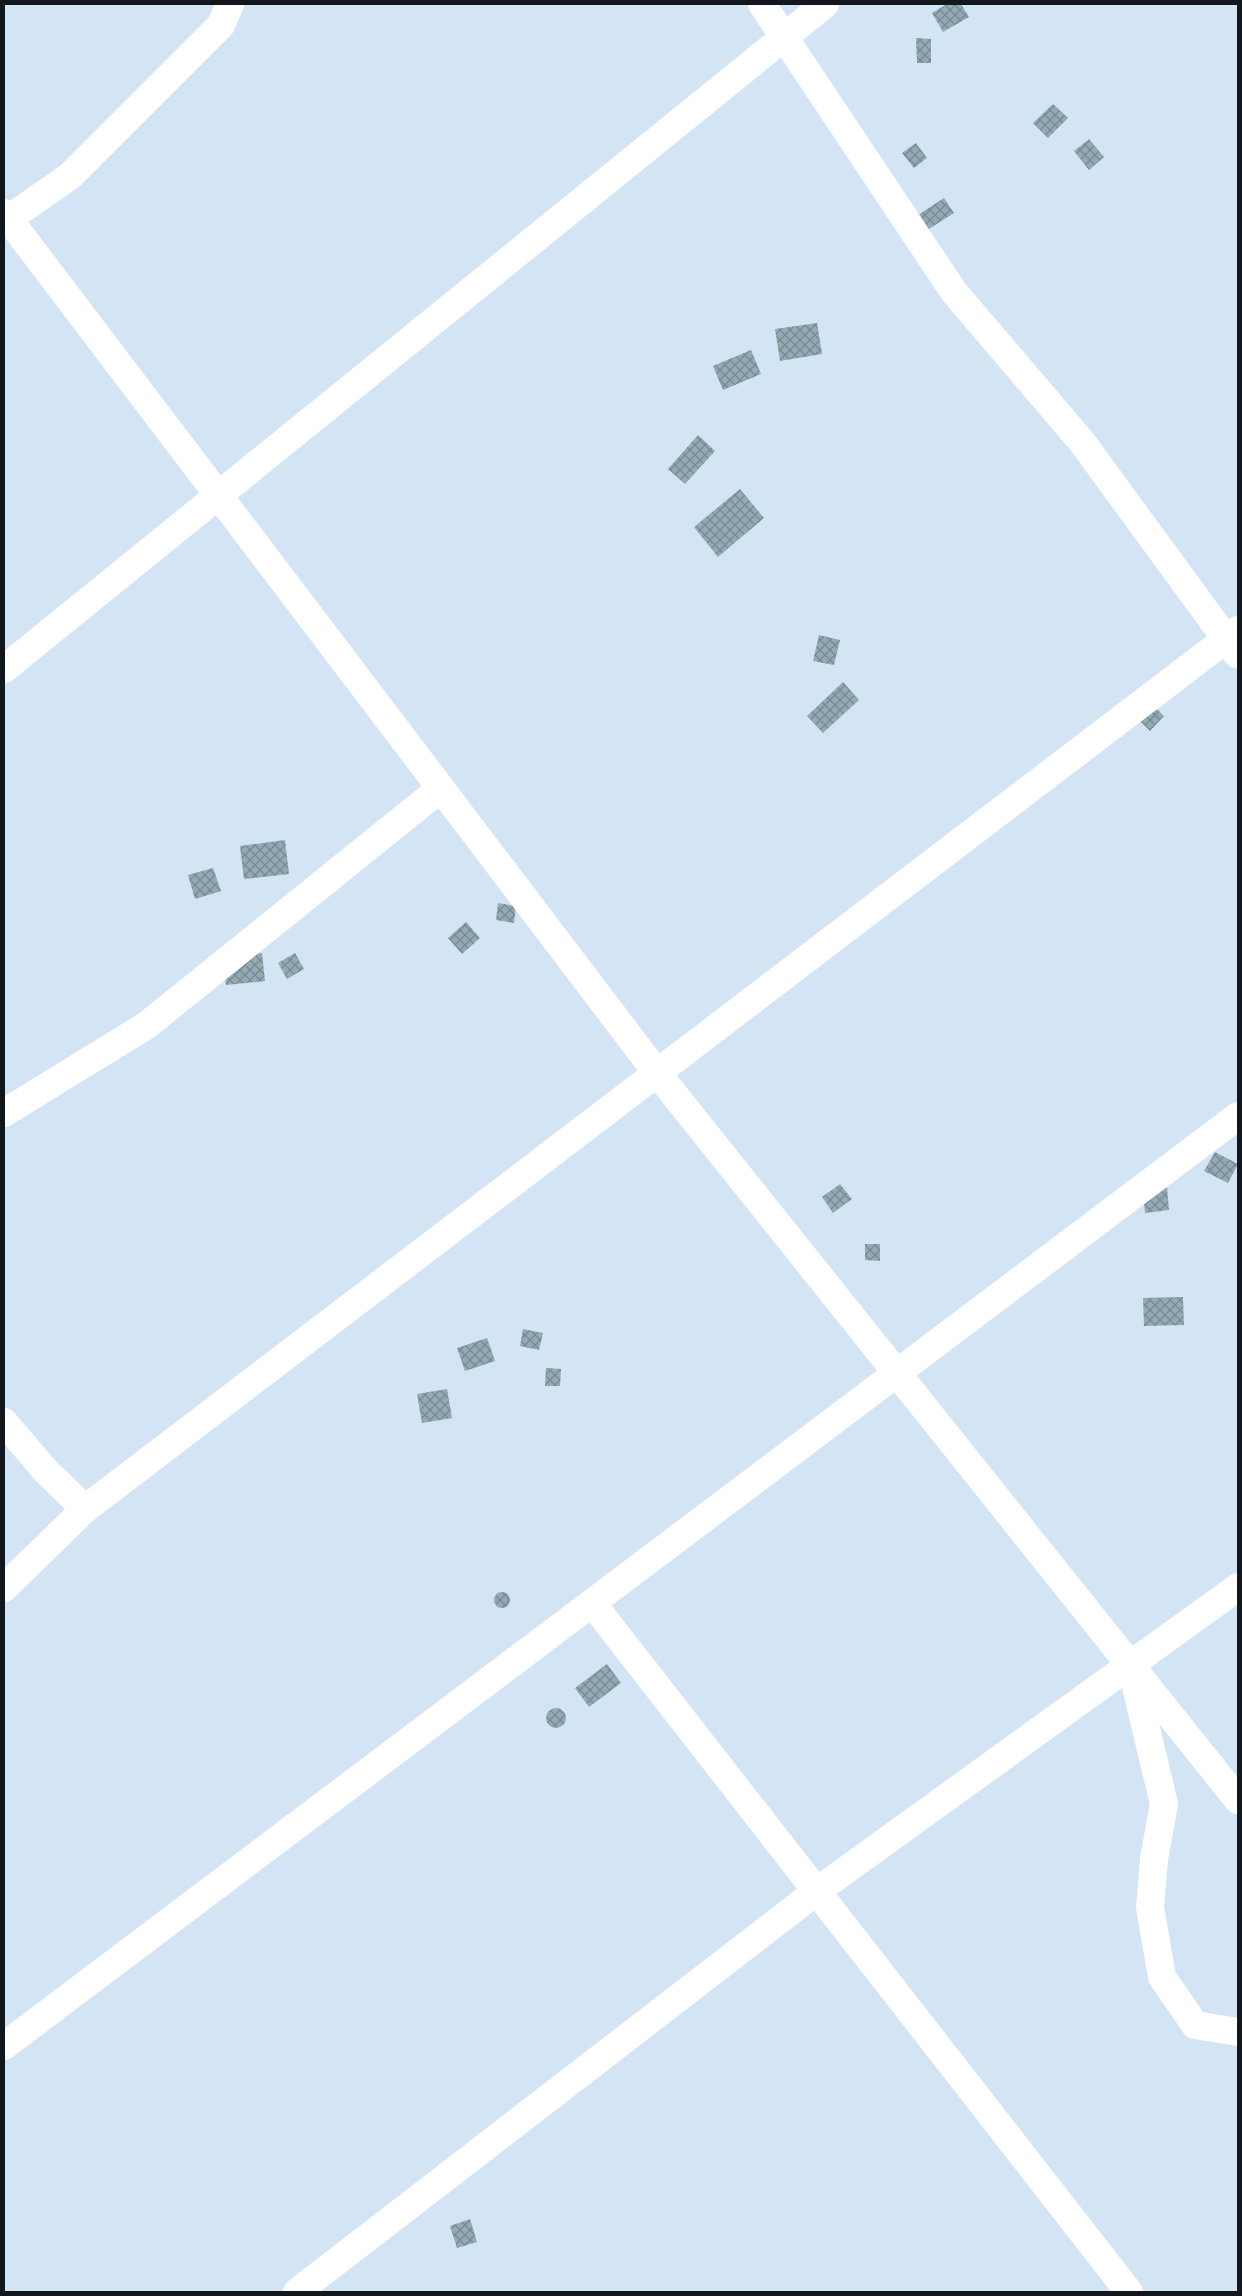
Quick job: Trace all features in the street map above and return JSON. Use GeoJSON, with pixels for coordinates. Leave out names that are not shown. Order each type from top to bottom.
{"type":"FeatureCollection","features":[{"type":"Feature","properties":{"kind":"street"},"geometry":{"type":"LineString","coordinates":[[230,4],[221,25],[70,176],[5,218],[657,1073],[1238,1800]]}},
{"type":"Feature","properties":{"kind":"street"},"geometry":{"type":"LineString","coordinates":[[4,1588],[85,1509],[657,1073],[1234,642],[1082,442],[954,292],[762,4]]}},
{"type":"Feature","properties":{"kind":"street"},"geometry":{"type":"LineString","coordinates":[[4,669],[826,4]]}},
{"type":"Feature","properties":{"kind":"street"},"geometry":{"type":"LineString","coordinates":[[4,1113],[147,1025],[440,790]]}},
{"type":"Feature","properties":{"kind":"street"},"geometry":{"type":"LineString","coordinates":[[4,2046],[1238,1116]]}},
{"type":"Feature","properties":{"kind":"street"},"geometry":{"type":"LineString","coordinates":[[4,1422],[46,1470],[85,1509]]}},
{"type":"Feature","properties":{"kind":"street"},"geometry":{"type":"LineString","coordinates":[[297,2292],[817,1891],[1238,1587]]}},
{"type":"Feature","properties":{"kind":"street"},"geometry":{"type":"LineString","coordinates":[[592,1603],[1129,2292]]}},
{"type":"Feature","properties":{"kind":"street"},"geometry":{"type":"LineString","coordinates":[[1130,1665],[1164,1804],[1154,1859],[1150,1907],[1162,1977],[1195,2025],[1238,2032]]}},
{"type":"Feature","properties":{"kind":"building"},"geometry":{"type":"Polygon","coordinates":[[[947,4],[961,4],[969,17],[943,32],[932,13],[947,4]]]}},
{"type":"Feature","properties":{"kind":"building"},"geometry":{"type":"Polygon","coordinates":[[[916,38],[931,39],[931,63],[917,63],[916,38]]]}},
{"type":"Feature","properties":{"kind":"building"},"geometry":{"type":"Polygon","coordinates":[[[1053,104],[1068,118],[1048,138],[1033,123],[1053,104]]]}},
{"type":"Feature","properties":{"kind":"building"},"geometry":{"type":"Polygon","coordinates":[[[1089,139],[1104,157],[1089,170],[1074,151],[1089,139]]]}},
{"type":"Feature","properties":{"kind":"building"},"geometry":{"type":"Polygon","coordinates":[[[916,143],[927,158],[914,168],[902,153],[916,143]]]}},
{"type":"Feature","properties":{"kind":"building"},"geometry":{"type":"Polygon","coordinates":[[[944,198],[954,213],[924,232],[915,217],[944,198]]]}},
{"type":"Feature","properties":{"kind":"building"},"geometry":{"type":"Polygon","coordinates":[[[817,323],[822,354],[780,361],[775,329],[817,323]]]}},
{"type":"Feature","properties":{"kind":"building"},"geometry":{"type":"Polygon","coordinates":[[[751,350],[761,374],[723,390],[713,366],[751,350]]]}},
{"type":"Feature","properties":{"kind":"building"},"geometry":{"type":"Polygon","coordinates":[[[698,435],[715,451],[685,484],[668,469],[698,435]]]}},
{"type":"Feature","properties":{"kind":"building"},"geometry":{"type":"Polygon","coordinates":[[[740,489],[764,518],[718,557],[694,527],[740,489]]]}},
{"type":"Feature","properties":{"kind":"building"},"geometry":{"type":"Polygon","coordinates":[[[819,635],[840,640],[834,665],[813,661],[819,635]]]}},
{"type":"Feature","properties":{"kind":"building"},"geometry":{"type":"Polygon","coordinates":[[[843,682],[859,700],[823,733],[807,716],[843,682]]]}},
{"type":"Feature","properties":{"kind":"building"},"geometry":{"type":"Polygon","coordinates":[[[1154,706],[1164,716],[1150,731],[1139,720],[1154,706]]]}},
{"type":"Feature","properties":{"kind":"building"},"geometry":{"type":"Polygon","coordinates":[[[285,840],[289,874],[244,879],[240,846],[285,840]]]}},
{"type":"Feature","properties":{"kind":"building"},"geometry":{"type":"Polygon","coordinates":[[[213,868],[221,891],[195,899],[188,875],[213,868]]]}},
{"type":"Feature","properties":{"kind":"building"},"geometry":{"type":"Polygon","coordinates":[[[498,903],[516,906],[514,923],[496,920],[498,903]]]}},
{"type":"Feature","properties":{"kind":"building"},"geometry":{"type":"Polygon","coordinates":[[[466,922],[480,938],[462,954],[448,938],[466,922]]]}},
{"type":"Feature","properties":{"kind":"building"},"geometry":{"type":"Polygon","coordinates":[[[262,953],[265,981],[226,985],[223,957],[262,953]]]}},
{"type":"Feature","properties":{"kind":"building"},"geometry":{"type":"Polygon","coordinates":[[[295,953],[304,969],[287,979],[278,963],[295,953]]]}},
{"type":"Feature","properties":{"kind":"building"},"geometry":{"type":"Polygon","coordinates":[[[1215,1152],[1238,1164],[1228,1183],[1204,1171],[1215,1152]]]}},
{"type":"Feature","properties":{"kind":"building"},"geometry":{"type":"Polygon","coordinates":[[[840,1184],[852,1199],[833,1213],[822,1197],[840,1184]]]}},
{"type":"Feature","properties":{"kind":"building"},"geometry":{"type":"Polygon","coordinates":[[[1167,1187],[1169,1210],[1145,1213],[1143,1190],[1167,1187]]]}},
{"type":"Feature","properties":{"kind":"building"},"geometry":{"type":"Polygon","coordinates":[[[865,1244],[880,1244],[880,1261],[865,1260],[865,1244]]]}},
{"type":"Feature","properties":{"kind":"building"},"geometry":{"type":"Polygon","coordinates":[[[1183,1297],[1184,1325],[1144,1326],[1143,1298],[1183,1297]]]}},
{"type":"Feature","properties":{"kind":"building"},"geometry":{"type":"Polygon","coordinates":[[[523,1329],[543,1333],[539,1350],[520,1346],[523,1329]]]}},
{"type":"Feature","properties":{"kind":"building"},"geometry":{"type":"Polygon","coordinates":[[[487,1338],[495,1361],[465,1371],[457,1348],[487,1338]]]}},
{"type":"Feature","properties":{"kind":"building"},"geometry":{"type":"Polygon","coordinates":[[[546,1368],[561,1369],[560,1386],[545,1386],[546,1368]]]}},
{"type":"Feature","properties":{"kind":"building"},"geometry":{"type":"Polygon","coordinates":[[[447,1389],[452,1418],[422,1423],[417,1394],[447,1389]]]}},
{"type":"Feature","properties":{"kind":"building"},"geometry":{"type":"Polygon","coordinates":[[[502,1592],[508,1594],[510,1600],[508,1606],[502,1608],[496,1606],[494,1600],[496,1594],[502,1592]]]}},
{"type":"Feature","properties":{"kind":"building"},"geometry":{"type":"Polygon","coordinates":[[[607,1664],[621,1683],[589,1707],[575,1688],[607,1664]]]}},
{"type":"Feature","properties":{"kind":"building"},"geometry":{"type":"Polygon","coordinates":[[[556,1708],[563,1711],[566,1718],[563,1725],[556,1728],[549,1725],[546,1718],[549,1711],[556,1708]]]}},
{"type":"Feature","properties":{"kind":"building"},"geometry":{"type":"Polygon","coordinates":[[[470,2219],[477,2242],[457,2248],[450,2226],[470,2219]]]}}]}
